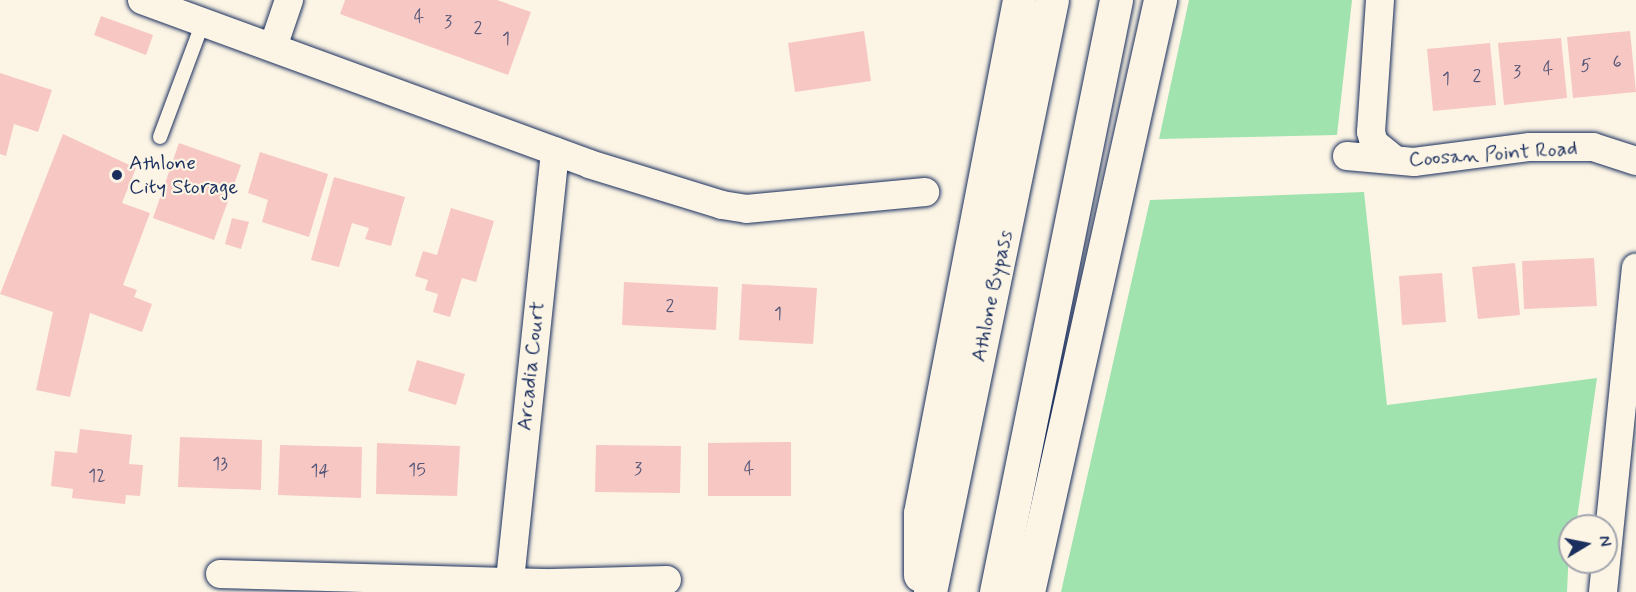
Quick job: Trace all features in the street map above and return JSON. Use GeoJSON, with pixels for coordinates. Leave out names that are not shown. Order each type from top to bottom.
{"type":"FeatureCollection","features":[{"type":"Feature","properties":{"kind":"highway"},"geometry":{"type":"LineString","coordinates":[[920,592],[920,513],[1019,0]]}},
{"type":"Feature","properties":{"kind":"highway","name":"Athlone Bypass"},"geometry":{"type":"LineString","coordinates":[[930,592],[1052,0]]}},
{"type":"Feature","properties":{"kind":"highway"},"geometry":{"type":"LineString","coordinates":[[996,592],[1116,0]]}},
{"type":"Feature","properties":{"kind":"highway"},"geometry":{"type":"LineString","coordinates":[[1028,592],[1160,0]]}},
{"type":"Feature","properties":{"kind":"street"},"geometry":{"type":"LineString","coordinates":[[142,0],[646,184],[746,210],[925,192]]}},
{"type":"Feature","properties":{"kind":"street"},"geometry":{"type":"LineString","coordinates":[[273,47],[289,0]]}},
{"type":"Feature","properties":{"kind":"street"},"geometry":{"type":"LineString","coordinates":[[1380,0],[1371,132],[1374,143],[1395,160]]}},
{"type":"Feature","properties":{"kind":"street","name":"Coosan Point Road"},"geometry":{"type":"LineString","coordinates":[[1347,156],[1395,160],[1593,147],[1636,161]]}},
{"type":"Feature","properties":{"kind":"street","name":"Arcadia Court"},"geometry":{"type":"LineString","coordinates":[[510,580],[555,152]]}},
{"type":"Feature","properties":{"kind":"street"},"geometry":{"type":"LineString","coordinates":[[1603,592],[1636,268]]}},
{"type":"Feature","properties":{"kind":"street"},"geometry":{"type":"LineString","coordinates":[[220,574],[510,580],[667,580]]}},
{"type":"Feature","properties":{"kind":"lane"},"geometry":{"type":"LineString","coordinates":[[160,137],[204,22]]}},
{"type":"Feature","properties":{"kind":"green space"},"geometry":{"type":"Polygon","coordinates":[[[1189,0],[1352,0],[1337,135],[1159,139],[1189,0]]]}},
{"type":"Feature","properties":{"kind":"green space"},"geometry":{"type":"Polygon","coordinates":[[[1364,192],[1387,405],[1597,378],[1578,514],[1558,514],[1558,574],[1568,574],[1567,592],[1061,592],[1150,200],[1364,192]]]}},
{"type":"Feature","properties":{"kind":"building"},"geometry":{"type":"Polygon","coordinates":[[[345,0],[497,0],[531,12],[508,75],[340,14],[345,0]]]}},
{"type":"Feature","properties":{"kind":"building"},"geometry":{"type":"Polygon","coordinates":[[[101,16],[153,35],[146,55],[94,35],[101,16]]]}},
{"type":"Feature","properties":{"kind":"building"},"geometry":{"type":"Polygon","coordinates":[[[864,31],[871,81],[795,92],[788,43],[864,31]]]}},
{"type":"Feature","properties":{"kind":"building"},"geometry":{"type":"Polygon","coordinates":[[[1630,31],[1636,92],[1573,98],[1567,37],[1630,31]]]}},
{"type":"Feature","properties":{"kind":"building"},"geometry":{"type":"Polygon","coordinates":[[[1561,38],[1567,98],[1504,105],[1498,43],[1561,38]]]}},
{"type":"Feature","properties":{"kind":"building"},"geometry":{"type":"Polygon","coordinates":[[[1490,43],[1496,105],[1433,111],[1427,49],[1490,43]]]}},
{"type":"Feature","properties":{"kind":"building"},"geometry":{"type":"Polygon","coordinates":[[[0,73],[52,90],[38,132],[14,124],[6,156],[0,154],[0,73]]]}},
{"type":"Feature","properties":{"kind":"building"},"geometry":{"type":"Polygon","coordinates":[[[63,134],[136,168],[122,203],[150,213],[123,285],[137,290],[134,297],[152,304],[142,332],[90,313],[70,397],[36,390],[53,312],[0,294],[63,134]]]}},
{"type":"Feature","properties":{"kind":"building"},"geometry":{"type":"Polygon","coordinates":[[[179,143],[241,165],[214,240],[153,218],[179,143]]]}},
{"type":"Feature","properties":{"kind":"building"},"geometry":{"type":"Polygon","coordinates":[[[260,152],[328,174],[309,237],[262,222],[268,200],[248,193],[260,152]]]}},
{"type":"Feature","properties":{"kind":"building"},"geometry":{"type":"Polygon","coordinates":[[[334,177],[405,197],[391,246],[365,239],[369,228],[352,223],[339,267],[311,260],[334,177]]]}},
{"type":"Feature","properties":{"kind":"building"},"geometry":{"type":"Polygon","coordinates":[[[451,208],[494,221],[476,282],[462,278],[450,317],[433,312],[438,294],[425,290],[428,280],[415,276],[423,251],[437,255],[451,208]]]}},
{"type":"Feature","properties":{"kind":"building"},"geometry":{"type":"Polygon","coordinates":[[[232,218],[249,222],[241,249],[225,244],[232,218]]]}},
{"type":"Feature","properties":{"kind":"building"},"geometry":{"type":"Polygon","coordinates":[[[1594,258],[1597,306],[1524,309],[1522,261],[1594,258]]]}},
{"type":"Feature","properties":{"kind":"building"},"geometry":{"type":"Polygon","coordinates":[[[1515,263],[1520,315],[1478,319],[1472,267],[1515,263]]]}},
{"type":"Feature","properties":{"kind":"building"},"geometry":{"type":"Polygon","coordinates":[[[1442,273],[1446,322],[1402,325],[1399,276],[1442,273]]]}},
{"type":"Feature","properties":{"kind":"building"},"geometry":{"type":"Polygon","coordinates":[[[624,282],[718,287],[716,330],[622,325],[624,282]]]}},
{"type":"Feature","properties":{"kind":"building"},"geometry":{"type":"Polygon","coordinates":[[[742,284],[817,288],[813,344],[739,340],[742,284]]]}},
{"type":"Feature","properties":{"kind":"building"},"geometry":{"type":"Polygon","coordinates":[[[417,360],[465,374],[456,405],[408,391],[417,360]]]}},
{"type":"Feature","properties":{"kind":"building"},"geometry":{"type":"Polygon","coordinates":[[[80,429],[132,435],[129,464],[143,465],[140,496],[126,495],[125,504],[72,498],[73,489],[51,486],[55,451],[77,453],[80,429]]]}},
{"type":"Feature","properties":{"kind":"building"},"geometry":{"type":"Polygon","coordinates":[[[180,437],[262,440],[261,490],[178,487],[180,437]]]}},
{"type":"Feature","properties":{"kind":"building"},"geometry":{"type":"Polygon","coordinates":[[[791,442],[791,496],[708,496],[708,443],[791,442]]]}},
{"type":"Feature","properties":{"kind":"building"},"geometry":{"type":"Polygon","coordinates":[[[377,443],[460,446],[457,496],[376,494],[377,443]]]}},
{"type":"Feature","properties":{"kind":"building"},"geometry":{"type":"Polygon","coordinates":[[[280,445],[362,447],[361,498],[278,495],[280,445]]]}},
{"type":"Feature","properties":{"kind":"building"},"geometry":{"type":"Polygon","coordinates":[[[596,445],[681,446],[680,493],[595,492],[596,445]]]}},
{"type":"Feature","properties":{"kind":"place","name":"Athlone City Storage"},"geometry":{"type":"Point","coordinates":[117,175]}}]}
